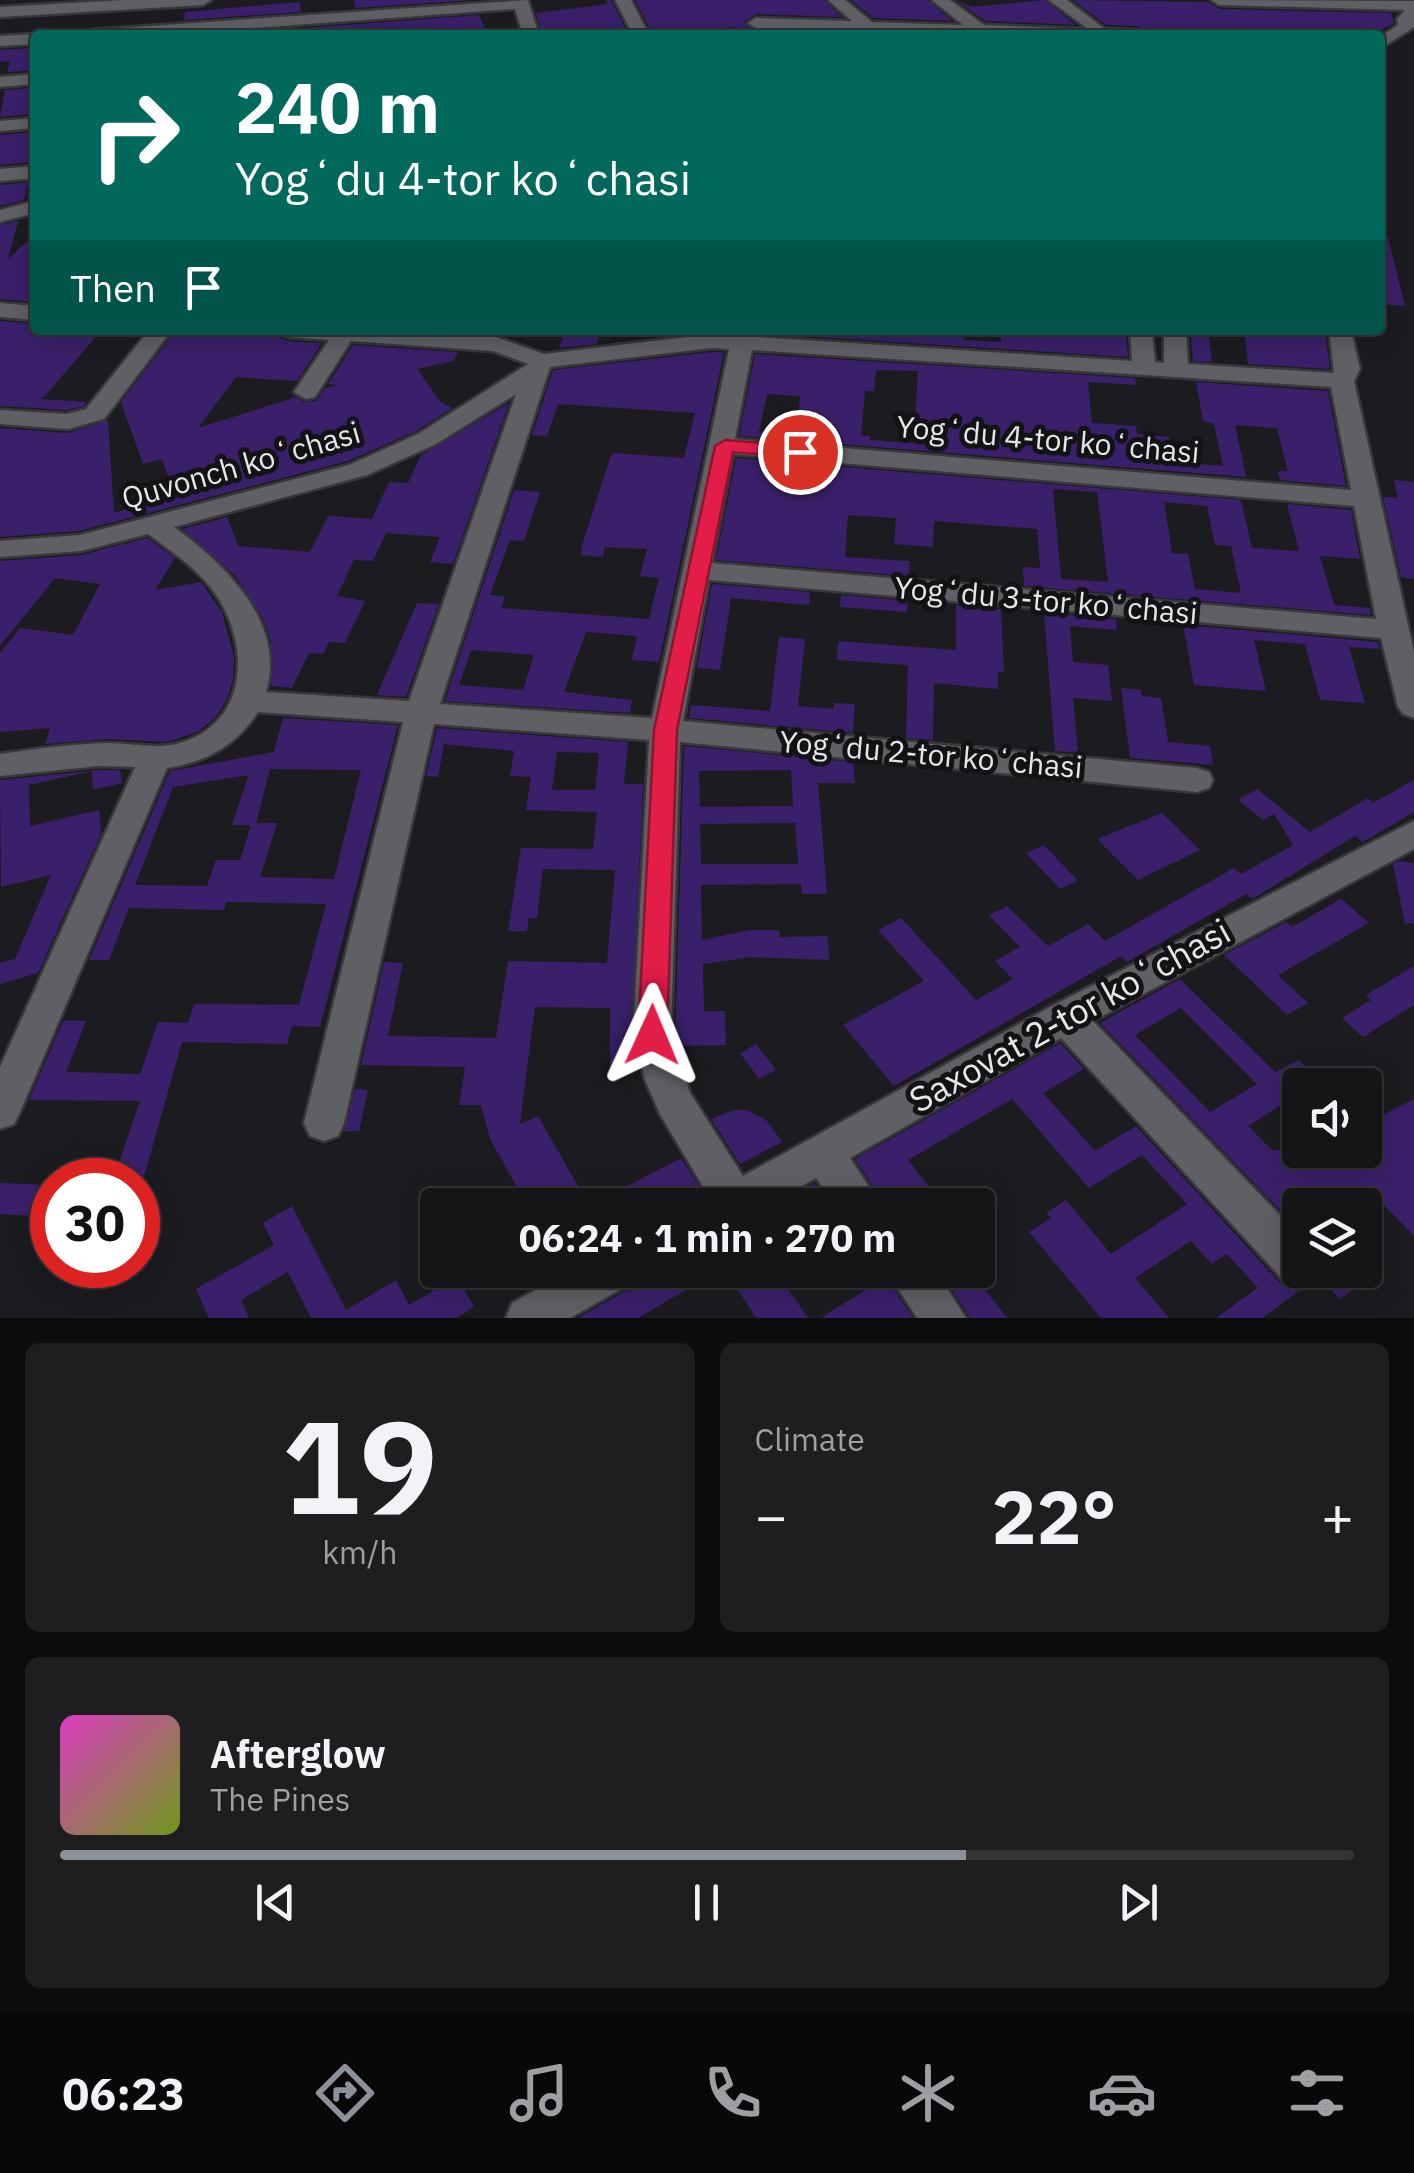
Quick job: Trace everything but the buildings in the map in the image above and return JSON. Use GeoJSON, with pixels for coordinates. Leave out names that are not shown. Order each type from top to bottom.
{"type":"FeatureCollection","features":[{"type":"Feature","properties":{"kind":"street"},"geometry":{"type":"LineString","coordinates":[[0,12],[203,0]]}},
{"type":"Feature","properties":{"kind":"street"},"geometry":{"type":"LineString","coordinates":[[623,0],[638,30]]}},
{"type":"Feature","properties":{"kind":"street"},"geometry":{"type":"LineString","coordinates":[[836,0],[867,26]]}},
{"type":"Feature","properties":{"kind":"street"},"geometry":{"type":"LineString","coordinates":[[940,0],[980,30]]}},
{"type":"Feature","properties":{"kind":"street"},"geometry":{"type":"LineString","coordinates":[[1057,0],[1097,30]]}},
{"type":"Feature","properties":{"kind":"street"},"geometry":{"type":"LineString","coordinates":[[1219,0],[1414,8]]}},
{"type":"Feature","properties":{"kind":"street"},"geometry":{"type":"LineString","coordinates":[[156,30],[521,2],[530,30]]}},
{"type":"Feature","properties":{"kind":"street"},"geometry":{"type":"LineString","coordinates":[[1385,40],[1406,27],[1406,19],[1414,8]]}},
{"type":"Feature","properties":{"kind":"street"},"geometry":{"type":"LineString","coordinates":[[754,22],[980,30]]}},
{"type":"Feature","properties":{"kind":"street"},"geometry":{"type":"LineString","coordinates":[[0,42],[30,39]]}},
{"type":"Feature","properties":{"kind":"street"},"geometry":{"type":"LineString","coordinates":[[0,82],[30,79]]}},
{"type":"Feature","properties":{"kind":"street"},"geometry":{"type":"LineString","coordinates":[[0,126],[30,123]]}},
{"type":"Feature","properties":{"kind":"street"},"geometry":{"type":"LineString","coordinates":[[0,175],[30,172]]}},
{"type":"Feature","properties":{"kind":"street"},"geometry":{"type":"LineString","coordinates":[[0,220],[30,210]]}},
{"type":"Feature","properties":{"kind":"street"},"geometry":{"type":"LineString","coordinates":[[0,220],[30,224]]}},
{"type":"Feature","properties":{"kind":"street"},"geometry":{"type":"LineString","coordinates":[[0,310],[30,312]]}},
{"type":"Feature","properties":{"kind":"street"},"geometry":{"type":"LineString","coordinates":[[0,417],[68,422],[95,414],[156,335]]}},
{"type":"Feature","properties":{"kind":"street"},"geometry":{"type":"LineString","coordinates":[[306,392],[343,335]]}},
{"type":"Feature","properties":{"kind":"street"},"geometry":{"type":"LineString","coordinates":[[359,335],[496,344],[539,366],[723,338],[1342,382]]}},
{"type":"Feature","properties":{"kind":"street"},"geometry":{"type":"LineString","coordinates":[[1141,335],[1144,369]]}},
{"type":"Feature","properties":{"kind":"street"},"geometry":{"type":"LineString","coordinates":[[1175,335],[1176,371]]}},
{"type":"Feature","properties":{"kind":"street"},"geometry":{"type":"LineString","coordinates":[[1341,335],[1348,369],[1342,382],[1393,630],[1414,707]]}},
{"type":"Feature","properties":{"kind":"street"},"geometry":{"type":"LineString","coordinates":[[723,338],[725,446],[666,730],[653,996],[657,1068],[675,1108],[724,1188]]}},
{"type":"Feature","properties":{"kind":"street"},"geometry":{"type":"LineString","coordinates":[[324,1123],[422,712],[539,366]]}},
{"type":"Feature","properties":{"kind":"street","name":"Quvonch koʻchasi"},"geometry":{"type":"LineString","coordinates":[[0,549],[66,545],[358,470],[427,439],[539,366]]}},
{"type":"Feature","properties":{"kind":"street","name":"Yogʻdu 4-tor koʻchasi"},"geometry":{"type":"LineString","coordinates":[[725,446],[1366,499]]}},
{"type":"Feature","properties":{"kind":"street"},"geometry":{"type":"LineString","coordinates":[[0,764],[102,754],[155,758],[181,755],[212,744],[230,730],[252,701],[250,642],[238,609],[202,562],[154,525]]}},
{"type":"Feature","properties":{"kind":"street","name":"Yogʻdu 3-tor koʻchasi"},"geometry":{"type":"LineString","coordinates":[[700,572],[1393,630]]}},
{"type":"Feature","properties":{"kind":"street","name":"Yogʻdu 2-tor koʻchasi"},"geometry":{"type":"LineString","coordinates":[[252,701],[666,730],[1197,780]]}},
{"type":"Feature","properties":{"kind":"street"},"geometry":{"type":"LineString","coordinates":[[0,1112],[155,758]]}},
{"type":"Feature","properties":{"kind":"street","name":"Saxovat 2-tor koʻchasi"},"geometry":{"type":"LineString","coordinates":[[760,1188],[1065,1018],[1414,834]]}},
{"type":"Feature","properties":{"kind":"street"},"geometry":{"type":"LineString","coordinates":[[1065,1018],[1282,1248]]}},
{"type":"Feature","properties":{"kind":"street"},"geometry":{"type":"LineString","coordinates":[[822,1153],[848,1188]]}},
{"type":"Feature","properties":{"kind":"street"},"geometry":{"type":"LineString","coordinates":[[543,1314],[584,1288]]}},
{"type":"Feature","properties":{"kind":"street"},"geometry":{"type":"LineString","coordinates":[[922,1288],[944,1318]]}},
{"type":"Feature","properties":{"kind":"route"},"geometry":{"type":"LineString","coordinates":[[652,1035],[666,730],[725,446],[800,452]]}}]}
